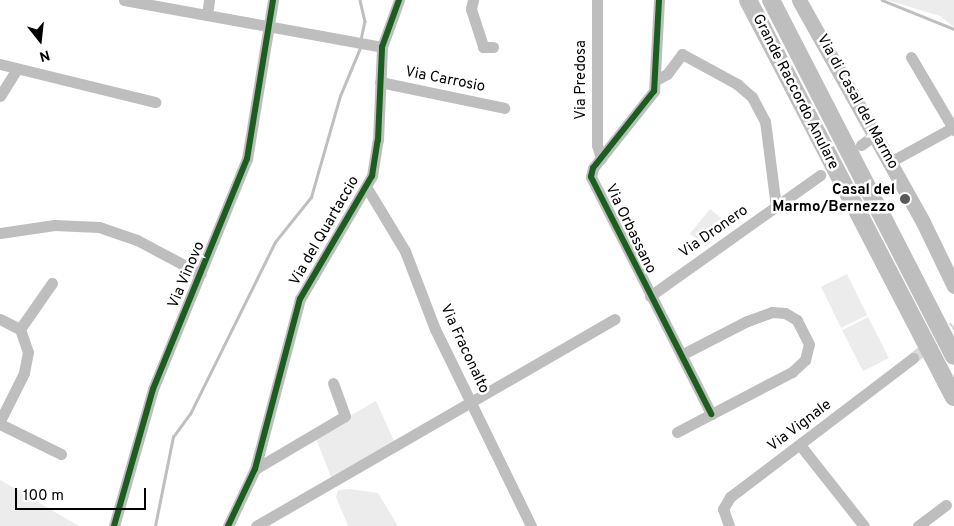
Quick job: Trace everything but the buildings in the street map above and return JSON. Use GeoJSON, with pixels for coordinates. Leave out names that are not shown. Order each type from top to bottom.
{"type":"FeatureCollection","features":[{"type":"Feature","properties":{"kind":"highway","name":"Grande Raccordo Anulare"},"geometry":{"type":"LineString","coordinates":[[748,0],[954,397]]}},
{"type":"Feature","properties":{"kind":"highway","name":"Grande Raccordo Anulare"},"geometry":{"type":"LineString","coordinates":[[771,0],[954,356]]}},
{"type":"Feature","properties":{"kind":"main road","name":"Via di Casal del Marmo"},"geometry":{"type":"LineString","coordinates":[[799,0],[890,162],[954,286]]}},
{"type":"Feature","properties":{"kind":"street"},"geometry":{"type":"LineString","coordinates":[[124,0],[382,47]]}},
{"type":"Feature","properties":{"kind":"street"},"geometry":{"type":"LineString","coordinates":[[207,15],[209,0]]}},
{"type":"Feature","properties":{"kind":"street","name":"Via Vinovo"},"geometry":{"type":"LineString","coordinates":[[114,526],[153,389],[247,159],[273,0]]}},
{"type":"Feature","properties":{"kind":"street","name":"Via del Quartaccio"},"geometry":{"type":"LineString","coordinates":[[228,526],[255,469],[298,305],[324,254],[367,188],[377,149],[382,47],[399,0]]}},
{"type":"Feature","properties":{"kind":"street"},"geometry":{"type":"LineString","coordinates":[[472,0],[471,9],[483,47],[492,47]]}},
{"type":"Feature","properties":{"kind":"street","name":"Via Predosa"},"geometry":{"type":"LineString","coordinates":[[597,0],[596,145],[601,158]]}},
{"type":"Feature","properties":{"kind":"street","name":"Via Orbassano"},"geometry":{"type":"LineString","coordinates":[[659,0],[656,80],[652,95],[601,158],[593,170],[592,179],[711,414]]}},
{"type":"Feature","properties":{"kind":"street"},"geometry":{"type":"LineString","coordinates":[[656,80],[667,74],[682,54],[737,84],[752,97],[765,121],[776,207]]}},
{"type":"Feature","properties":{"kind":"street"},"geometry":{"type":"LineString","coordinates":[[890,162],[953,129],[911,57]]}},
{"type":"Feature","properties":{"kind":"street"},"geometry":{"type":"LineString","coordinates":[[0,64],[155,102]]}},
{"type":"Feature","properties":{"kind":"street"},"geometry":{"type":"LineString","coordinates":[[0,96],[17,69]]}},
{"type":"Feature","properties":{"kind":"street","name":"Via Carrosio"},"geometry":{"type":"LineString","coordinates":[[380,82],[504,108]]}},
{"type":"Feature","properties":{"kind":"street"},"geometry":{"type":"LineString","coordinates":[[861,145],[875,135]]}},
{"type":"Feature","properties":{"kind":"street","name":"Via Dronero"},"geometry":{"type":"LineString","coordinates":[[650,296],[820,175]]}},
{"type":"Feature","properties":{"kind":"street","name":"Via Fraconalto"},"geometry":{"type":"LineString","coordinates":[[367,188],[405,251],[435,329],[473,403],[531,526]]}},
{"type":"Feature","properties":{"kind":"street"},"geometry":{"type":"LineString","coordinates":[[0,233],[54,225],[99,227],[137,240],[201,274]]}},
{"type":"Feature","properties":{"kind":"street"},"geometry":{"type":"LineString","coordinates":[[20,329],[52,283]]}},
{"type":"Feature","properties":{"kind":"street"},"geometry":{"type":"LineString","coordinates":[[677,432],[800,366],[809,348],[805,330],[792,316],[769,312],[681,355]]}},
{"type":"Feature","properties":{"kind":"street"},"geometry":{"type":"LineString","coordinates":[[0,319],[20,329],[27,342],[27,364],[0,422],[61,454]]}},
{"type":"Feature","properties":{"kind":"street"},"geometry":{"type":"LineString","coordinates":[[256,526],[473,403],[615,319]]}},
{"type":"Feature","properties":{"kind":"street","name":"Via Vignale"},"geometry":{"type":"LineString","coordinates":[[729,526],[723,512],[727,500],[914,358]]}},
{"type":"Feature","properties":{"kind":"street"},"geometry":{"type":"LineString","coordinates":[[255,469],[345,416],[332,384]]}},
{"type":"Feature","properties":{"kind":"street"},"geometry":{"type":"LineString","coordinates":[[800,444],[864,526]]}},
{"type":"Feature","properties":{"kind":"street"},"geometry":{"type":"LineString","coordinates":[[918,526],[946,505]]}},
{"type":"Feature","properties":{"kind":"shaded area"},"geometry":{"type":"Polygon","coordinates":[[[887,0],[954,0],[954,27],[940,16],[887,0]]]}},
{"type":"Feature","properties":{"kind":"shaded area"},"geometry":{"type":"Polygon","coordinates":[[[710,209],[726,222],[706,247],[690,234],[710,209]]]}},
{"type":"Feature","properties":{"kind":"shaded area"},"geometry":{"type":"Polygon","coordinates":[[[847,274],[867,315],[841,328],[821,287],[847,274]]]}},
{"type":"Feature","properties":{"kind":"shaded area"},"geometry":{"type":"Polygon","coordinates":[[[868,317],[889,358],[863,371],[842,330],[868,317]]]}},
{"type":"Feature","properties":{"kind":"shaded area"},"geometry":{"type":"Polygon","coordinates":[[[376,401],[394,441],[331,477],[315,436],[376,401]]]}},
{"type":"Feature","properties":{"kind":"shaded area"},"geometry":{"type":"Polygon","coordinates":[[[0,480],[79,526],[0,526],[0,480]]]}},
{"type":"Feature","properties":{"kind":"shaded area"},"geometry":{"type":"Polygon","coordinates":[[[350,489],[378,493],[398,526],[348,526],[336,497],[338,490],[350,489]]]}},
{"type":"Feature","properties":{"kind":"waterway"},"geometry":{"type":"LineString","coordinates":[[360,0],[365,21],[361,40]]}},
{"type":"Feature","properties":{"kind":"waterway"},"geometry":{"type":"LineString","coordinates":[[882,0],[954,29]]}},
{"type":"Feature","properties":{"kind":"waterway"},"geometry":{"type":"LineString","coordinates":[[155,526],[173,437],[190,414],[275,242],[311,197],[340,96],[360,48]]}},
{"type":"Feature","properties":{"kind":"tunnel"},"geometry":{"type":"LineString","coordinates":[[913,358],[954,326]]}},
{"type":"Feature","properties":{"kind":"cycle path"},"geometry":{"type":"LineString","coordinates":[[114,526],[153,389],[247,159],[273,0]]}},
{"type":"Feature","properties":{"kind":"cycle path"},"geometry":{"type":"LineString","coordinates":[[228,526],[255,469],[300,299],[372,176],[378,140],[382,47],[399,0]]}},
{"type":"Feature","properties":{"kind":"cycle path"},"geometry":{"type":"LineString","coordinates":[[659,0],[654,91],[593,168],[591,177],[711,414]]}},
{"type":"Feature","properties":{"kind":"place","name":"Casal del Marmo/Bernezzo"},"geometry":{"type":"Point","coordinates":[905,199]}}]}
